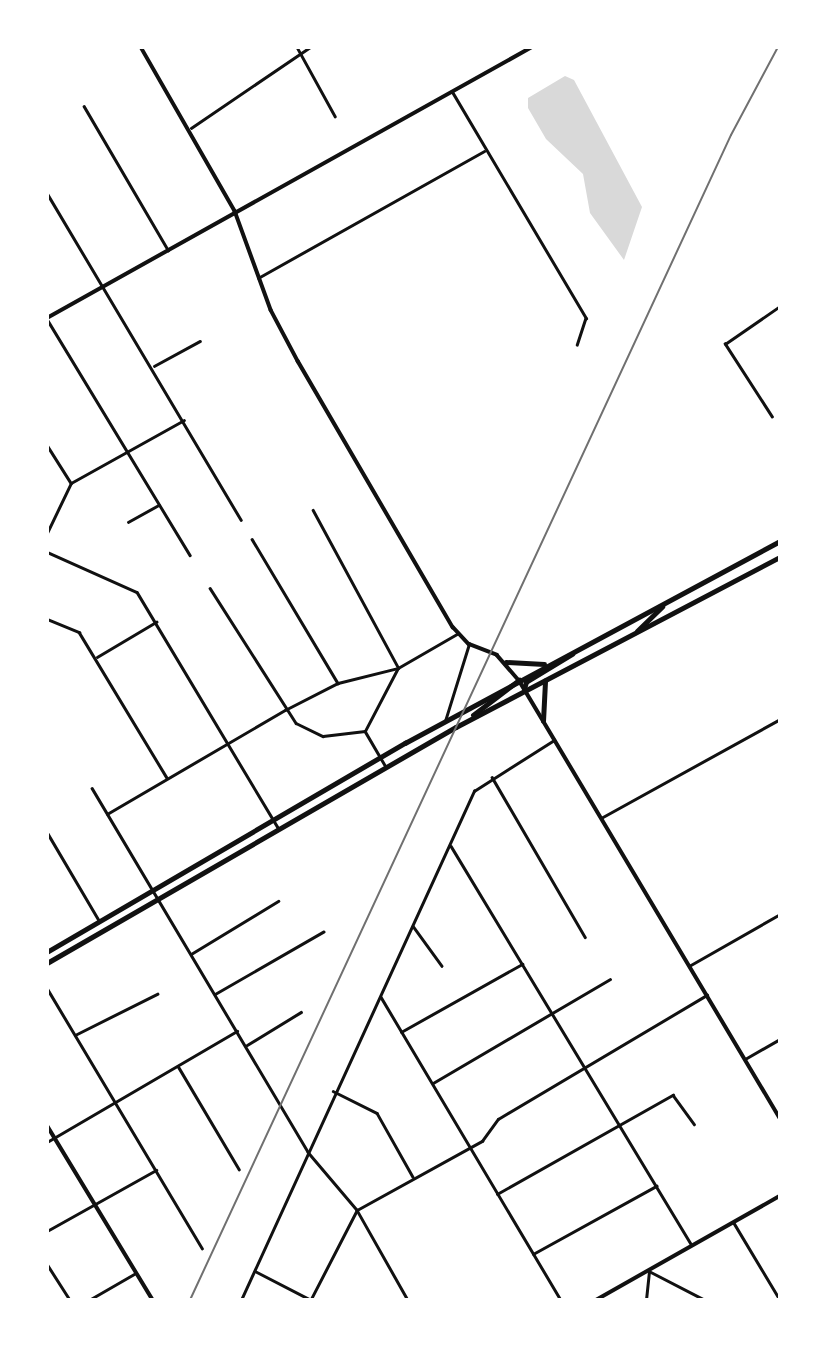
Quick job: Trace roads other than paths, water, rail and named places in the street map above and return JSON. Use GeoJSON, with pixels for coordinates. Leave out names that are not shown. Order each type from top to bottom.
{"type":"FeatureCollection","features":[{"type":"Feature","properties":{"kind":"main road"},"geometry":{"type":"LineString","coordinates":[[47,952],[380,757],[780,541]]}},
{"type":"Feature","properties":{"kind":"main road"},"geometry":{"type":"LineString","coordinates":[[47,963],[467,721],[780,557]]}},
{"type":"Feature","properties":{"kind":"main road"},"geometry":{"type":"LineString","coordinates":[[637,632],[671,599]]}},
{"type":"Feature","properties":{"kind":"main road"},"geometry":{"type":"LineString","coordinates":[[524,690],[581,647]]}},
{"type":"Feature","properties":{"kind":"main road"},"geometry":{"type":"LineString","coordinates":[[506,662],[548,664]]}},
{"type":"Feature","properties":{"kind":"main road"},"geometry":{"type":"LineString","coordinates":[[543,721],[540,695],[549,677]]}},
{"type":"Feature","properties":{"kind":"main road"},"geometry":{"type":"LineString","coordinates":[[467,721],[519,680]]}},
{"type":"Feature","properties":{"kind":"street"},"geometry":{"type":"LineString","coordinates":[[142,47],[191,128],[236,211],[258,278],[298,361],[457,634],[468,644],[506,662],[519,680],[780,1118]]}},
{"type":"Feature","properties":{"kind":"street"},"geometry":{"type":"LineString","coordinates":[[297,47],[335,116]]}},
{"type":"Feature","properties":{"kind":"street"},"geometry":{"type":"LineString","coordinates":[[191,128],[310,47]]}},
{"type":"Feature","properties":{"kind":"street"},"geometry":{"type":"LineString","coordinates":[[190,555],[47,318],[528,48]]}},
{"type":"Feature","properties":{"kind":"street"},"geometry":{"type":"LineString","coordinates":[[452,91],[586,318],[577,345]]}},
{"type":"Feature","properties":{"kind":"street"},"geometry":{"type":"LineString","coordinates":[[84,106],[168,250]]}},
{"type":"Feature","properties":{"kind":"street"},"geometry":{"type":"LineString","coordinates":[[258,278],[485,151]]}},
{"type":"Feature","properties":{"kind":"street"},"geometry":{"type":"LineString","coordinates":[[47,193],[153,366],[241,520]]}},
{"type":"Feature","properties":{"kind":"street"},"geometry":{"type":"LineString","coordinates":[[772,417],[725,344],[780,306]]}},
{"type":"Feature","properties":{"kind":"street"},"geometry":{"type":"LineString","coordinates":[[153,366],[200,341]]}},
{"type":"Feature","properties":{"kind":"street"},"geometry":{"type":"LineString","coordinates":[[47,533],[71,483],[184,420]]}},
{"type":"Feature","properties":{"kind":"street"},"geometry":{"type":"LineString","coordinates":[[47,444],[71,483]]}},
{"type":"Feature","properties":{"kind":"street"},"geometry":{"type":"LineString","coordinates":[[128,522],[159,505]]}},
{"type":"Feature","properties":{"kind":"street"},"geometry":{"type":"LineString","coordinates":[[313,511],[398,668]]}},
{"type":"Feature","properties":{"kind":"street"},"geometry":{"type":"LineString","coordinates":[[252,539],[338,683]]}},
{"type":"Feature","properties":{"kind":"street"},"geometry":{"type":"LineString","coordinates":[[47,552],[137,592],[279,830]]}},
{"type":"Feature","properties":{"kind":"street"},"geometry":{"type":"LineString","coordinates":[[210,588],[285,710],[323,736],[365,731]]}},
{"type":"Feature","properties":{"kind":"street"},"geometry":{"type":"LineString","coordinates":[[47,619],[79,632],[97,657],[167,778]]}},
{"type":"Feature","properties":{"kind":"street"},"geometry":{"type":"LineString","coordinates":[[97,657],[156,622]]}},
{"type":"Feature","properties":{"kind":"street"},"geometry":{"type":"LineString","coordinates":[[107,814],[285,710],[338,683],[398,668],[457,634]]}},
{"type":"Feature","properties":{"kind":"street"},"geometry":{"type":"LineString","coordinates":[[445,721],[468,644]]}},
{"type":"Feature","properties":{"kind":"street"},"geometry":{"type":"LineString","coordinates":[[365,731],[398,668]]}},
{"type":"Feature","properties":{"kind":"street"},"geometry":{"type":"LineString","coordinates":[[601,818],[780,719]]}},
{"type":"Feature","properties":{"kind":"street"},"geometry":{"type":"LineString","coordinates":[[365,731],[386,768]]}},
{"type":"Feature","properties":{"kind":"street"},"geometry":{"type":"LineString","coordinates":[[241,1300],[333,1091],[381,997],[474,791],[492,777],[554,740]]}},
{"type":"Feature","properties":{"kind":"street"},"geometry":{"type":"LineString","coordinates":[[492,777],[585,937]]}},
{"type":"Feature","properties":{"kind":"street"},"geometry":{"type":"LineString","coordinates":[[92,788],[308,1152],[357,1210],[408,1300]]}},
{"type":"Feature","properties":{"kind":"street"},"geometry":{"type":"LineString","coordinates":[[47,832],[100,922]]}},
{"type":"Feature","properties":{"kind":"street"},"geometry":{"type":"LineString","coordinates":[[451,846],[588,1069],[618,1125],[691,1244]]}},
{"type":"Feature","properties":{"kind":"street"},"geometry":{"type":"LineString","coordinates":[[191,954],[278,901]]}},
{"type":"Feature","properties":{"kind":"street"},"geometry":{"type":"LineString","coordinates":[[689,966],[780,914]]}},
{"type":"Feature","properties":{"kind":"street"},"geometry":{"type":"LineString","coordinates":[[412,925],[442,966]]}},
{"type":"Feature","properties":{"kind":"street"},"geometry":{"type":"LineString","coordinates":[[215,994],[323,932]]}},
{"type":"Feature","properties":{"kind":"street"},"geometry":{"type":"LineString","coordinates":[[401,1032],[522,964]]}},
{"type":"Feature","properties":{"kind":"street"},"geometry":{"type":"LineString","coordinates":[[433,1083],[610,979]]}},
{"type":"Feature","properties":{"kind":"street"},"geometry":{"type":"LineString","coordinates":[[47,988],[202,1248]]}},
{"type":"Feature","properties":{"kind":"street"},"geometry":{"type":"LineString","coordinates":[[75,1035],[157,994]]}},
{"type":"Feature","properties":{"kind":"street"},"geometry":{"type":"LineString","coordinates":[[255,1271],[311,1300],[357,1210],[470,1147],[498,1119],[588,1069],[615,1046],[707,995]]}},
{"type":"Feature","properties":{"kind":"street"},"geometry":{"type":"LineString","coordinates":[[381,997],[561,1300]]}},
{"type":"Feature","properties":{"kind":"street"},"geometry":{"type":"LineString","coordinates":[[245,1046],[300,1012]]}},
{"type":"Feature","properties":{"kind":"street"},"geometry":{"type":"LineString","coordinates":[[47,1142],[237,1031]]}},
{"type":"Feature","properties":{"kind":"street"},"geometry":{"type":"LineString","coordinates":[[745,1059],[780,1039]]}},
{"type":"Feature","properties":{"kind":"street"},"geometry":{"type":"LineString","coordinates":[[178,1066],[239,1169]]}},
{"type":"Feature","properties":{"kind":"street"},"geometry":{"type":"LineString","coordinates":[[333,1091],[377,1113],[413,1177]]}},
{"type":"Feature","properties":{"kind":"street"},"geometry":{"type":"LineString","coordinates":[[496,1194],[673,1096],[694,1124]]}},
{"type":"Feature","properties":{"kind":"street"},"geometry":{"type":"LineString","coordinates":[[47,1125],[153,1300]]}},
{"type":"Feature","properties":{"kind":"street"},"geometry":{"type":"LineString","coordinates":[[47,1231],[156,1170]]}},
{"type":"Feature","properties":{"kind":"street"},"geometry":{"type":"LineString","coordinates":[[533,1254],[656,1186]]}},
{"type":"Feature","properties":{"kind":"street"},"geometry":{"type":"LineString","coordinates":[[596,1300],[780,1196]]}},
{"type":"Feature","properties":{"kind":"street"},"geometry":{"type":"LineString","coordinates":[[734,1223],[780,1300]]}},
{"type":"Feature","properties":{"kind":"street"},"geometry":{"type":"LineString","coordinates":[[47,1264],[70,1300]]}},
{"type":"Feature","properties":{"kind":"street"},"geometry":{"type":"LineString","coordinates":[[646,1300],[649,1271]]}},
{"type":"Feature","properties":{"kind":"street"},"geometry":{"type":"LineString","coordinates":[[649,1271],[705,1300]]}},
{"type":"Feature","properties":{"kind":"street"},"geometry":{"type":"LineString","coordinates":[[89,1300],[136,1273]]}},
{"type":"Feature","properties":{"kind":"railway"},"geometry":{"type":"LineString","coordinates":[[190,1300],[731,135],[778,47]]}}]}
